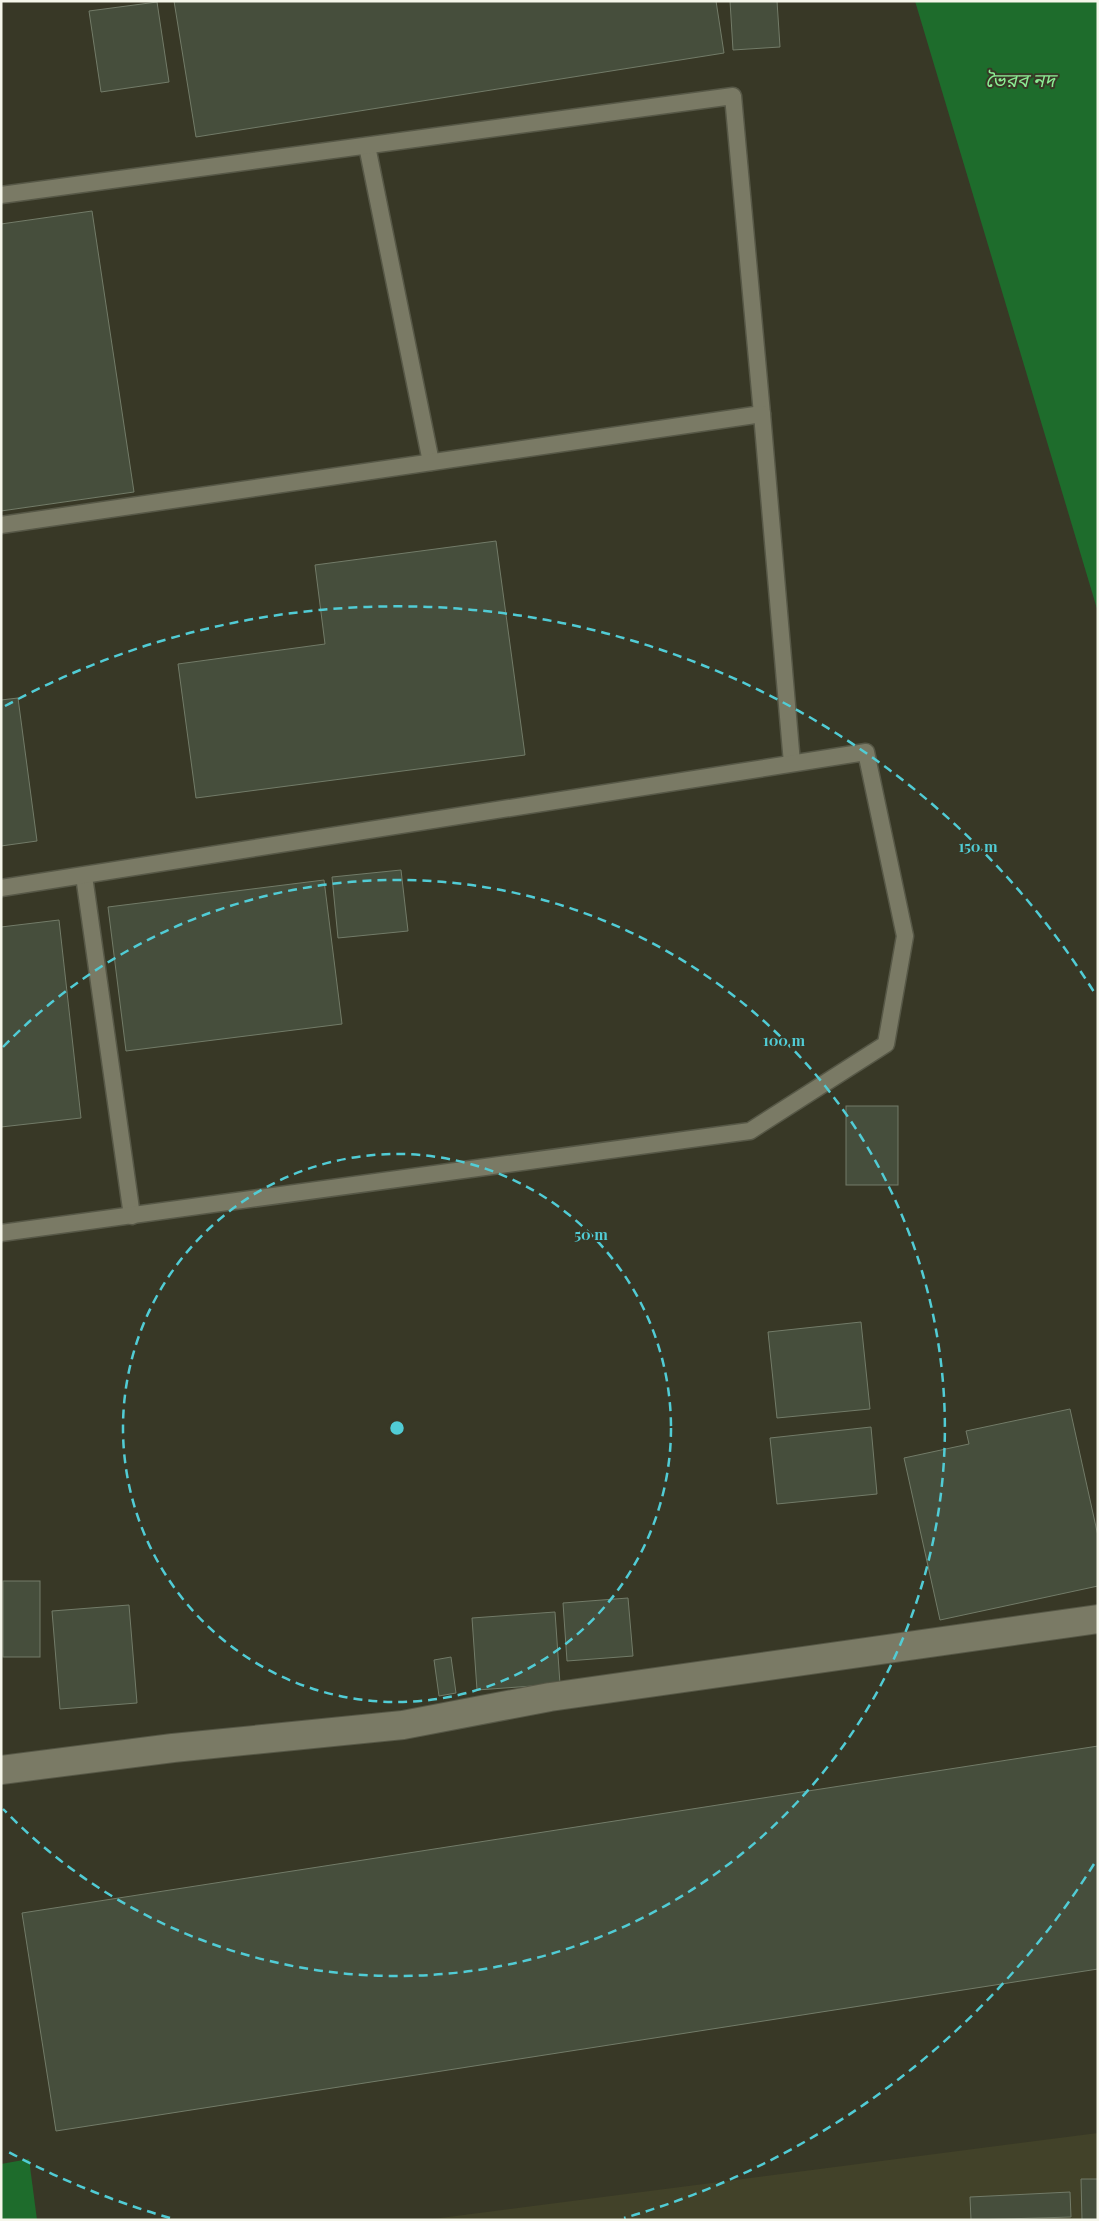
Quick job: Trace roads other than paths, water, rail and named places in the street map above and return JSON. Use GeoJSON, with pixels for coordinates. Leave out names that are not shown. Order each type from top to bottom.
{"type":"FeatureCollection","features":[{"type":"Feature","properties":{"kind":"street"},"geometry":{"type":"LineString","coordinates":[[1,1770],[173,1748],[403,1725],[550,1697],[1098,1619]]}},
{"type":"Feature","properties":{"kind":"lane"},"geometry":{"type":"LineString","coordinates":[[1,195],[734,96],[792,763]]}},
{"type":"Feature","properties":{"kind":"lane"},"geometry":{"type":"LineString","coordinates":[[367,146],[431,462]]}},
{"type":"Feature","properties":{"kind":"lane"},"geometry":{"type":"LineString","coordinates":[[1,524],[762,414]]}},
{"type":"Feature","properties":{"kind":"lane"},"geometry":{"type":"LineString","coordinates":[[1,888],[866,752],[906,936],[886,1044],[750,1131],[1,1233]]}},
{"type":"Feature","properties":{"kind":"lane"},"geometry":{"type":"LineString","coordinates":[[84,876],[132,1216]]}},
{"type":"Feature","properties":{"kind":"water","name":"ভৈরব নদ"},"geometry":{"type":"Polygon","coordinates":[[[915,1],[1098,1],[1098,612],[915,1]]]}},
{"type":"Feature","properties":{"kind":"water"},"geometry":{"type":"Polygon","coordinates":[[[29,2159],[37,2220],[1,2220],[1,2164],[29,2159]]]}}]}
